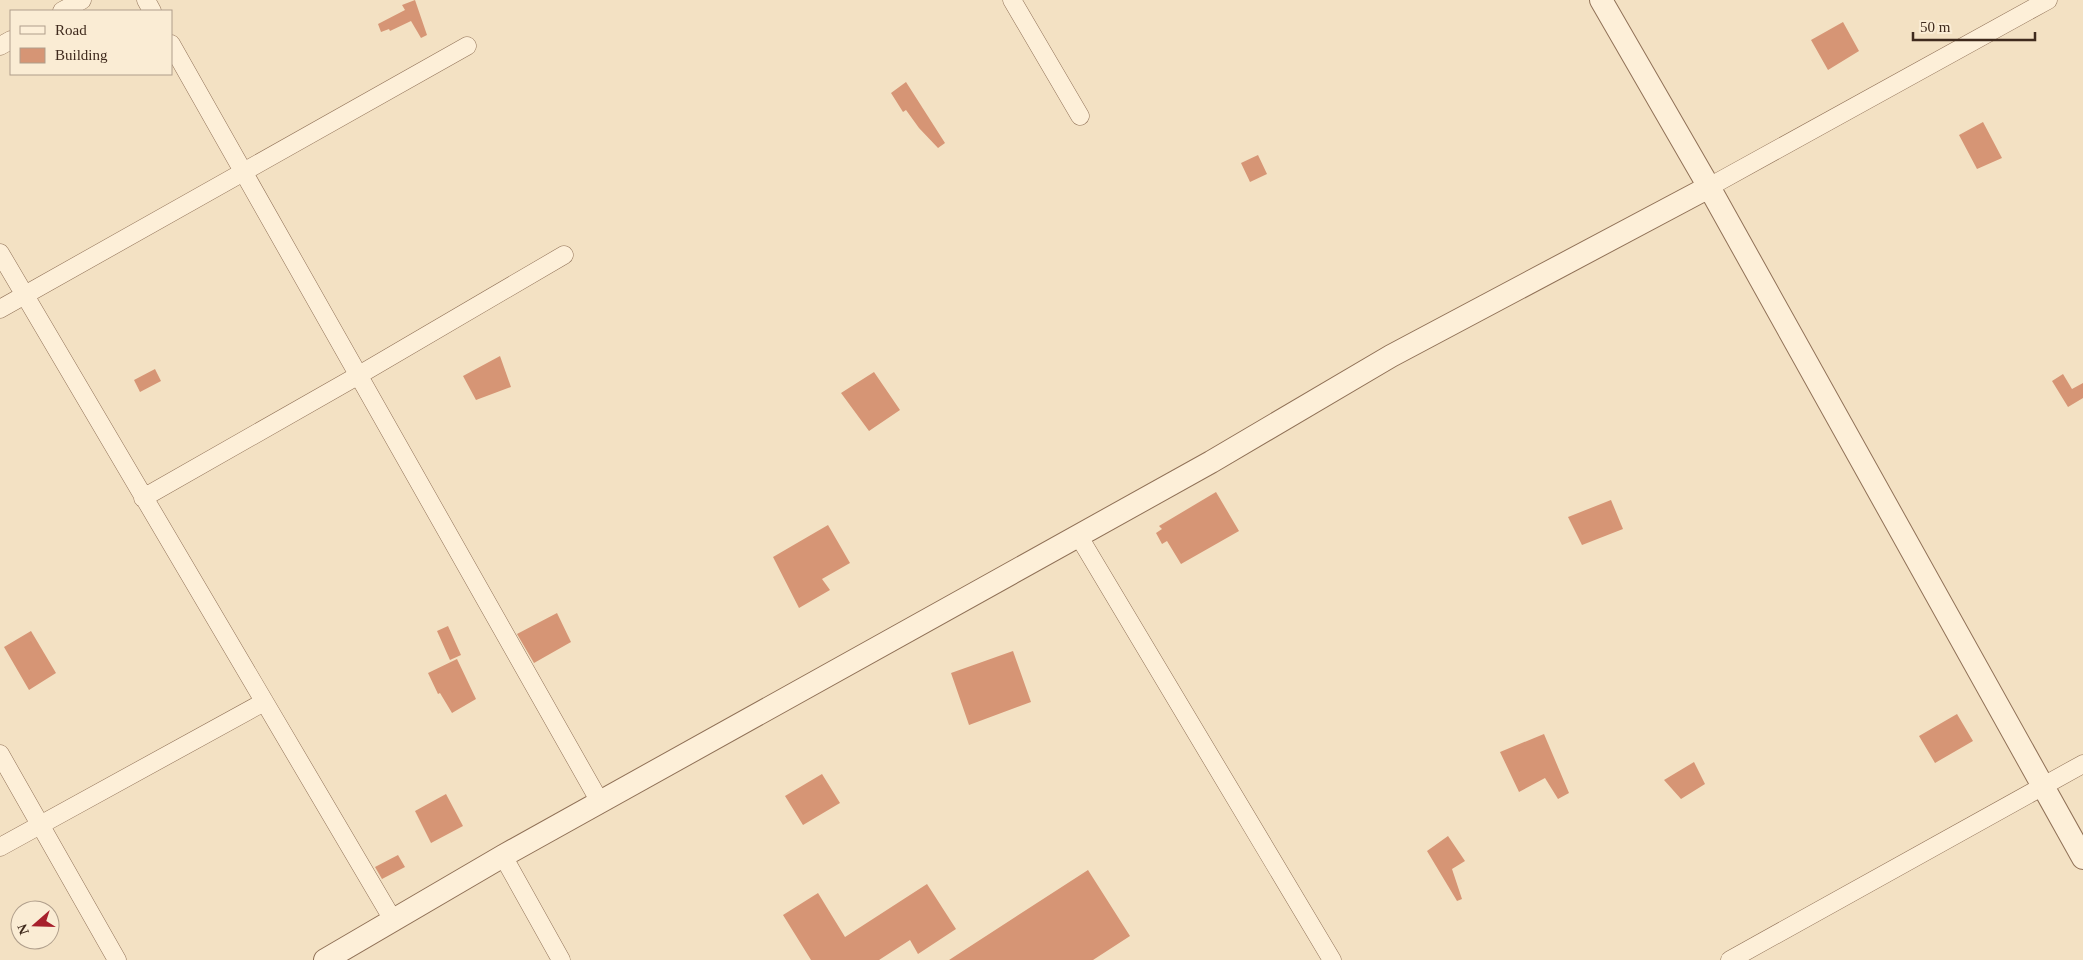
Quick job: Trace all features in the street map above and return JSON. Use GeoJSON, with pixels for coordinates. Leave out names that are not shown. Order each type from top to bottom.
{"type":"FeatureCollection","features":[{"type":"Feature","properties":{"kind":"street"},"geometry":{"type":"LineString","coordinates":[[64,10],[82,0]]}},
{"type":"Feature","properties":{"kind":"street"},"geometry":{"type":"LineString","coordinates":[[1012,0],[1080,116]]}},
{"type":"Feature","properties":{"kind":"street"},"geometry":{"type":"LineString","coordinates":[[1601,0],[1709,187],[2083,858]]}},
{"type":"Feature","properties":{"kind":"street"},"geometry":{"type":"LineString","coordinates":[[324,960],[503,856],[1211,462],[1391,356],[1709,187],[2048,0]]}},
{"type":"Feature","properties":{"kind":"street"},"geometry":{"type":"LineString","coordinates":[[172,46],[600,802]]}},
{"type":"Feature","properties":{"kind":"street"},"geometry":{"type":"LineString","coordinates":[[0,309],[467,46]]}},
{"type":"Feature","properties":{"kind":"street"},"geometry":{"type":"LineString","coordinates":[[0,253],[393,920]]}},
{"type":"Feature","properties":{"kind":"street"},"geometry":{"type":"LineString","coordinates":[[143,498],[564,255]]}},
{"type":"Feature","properties":{"kind":"street"},"geometry":{"type":"LineString","coordinates":[[1078,535],[1332,960]]}},
{"type":"Feature","properties":{"kind":"street"},"geometry":{"type":"LineString","coordinates":[[0,846],[264,702]]}},
{"type":"Feature","properties":{"kind":"street"},"geometry":{"type":"LineString","coordinates":[[0,754],[117,960]]}},
{"type":"Feature","properties":{"kind":"street"},"geometry":{"type":"LineString","coordinates":[[1730,960],[2083,764]]}},
{"type":"Feature","properties":{"kind":"street"},"geometry":{"type":"LineString","coordinates":[[503,856],[561,960]]}},
{"type":"Feature","properties":{"kind":"building"},"geometry":{"type":"Polygon","coordinates":[[[415,0],[427,35],[421,38],[411,21],[390,31],[389,29],[381,32],[378,24],[405,10],[402,5],[415,0]]]}},
{"type":"Feature","properties":{"kind":"building"},"geometry":{"type":"Polygon","coordinates":[[[1843,22],[1859,51],[1828,70],[1811,40],[1843,22]]]}},
{"type":"Feature","properties":{"kind":"building"},"geometry":{"type":"Polygon","coordinates":[[[906,82],[945,143],[938,148],[919,128],[906,110],[903,112],[891,93],[906,82]]]}},
{"type":"Feature","properties":{"kind":"building"},"geometry":{"type":"Polygon","coordinates":[[[1983,122],[2002,158],[1977,169],[1959,135],[1983,122]]]}},
{"type":"Feature","properties":{"kind":"building"},"geometry":{"type":"Polygon","coordinates":[[[1258,155],[1267,174],[1250,182],[1241,163],[1258,155]]]}},
{"type":"Feature","properties":{"kind":"building"},"geometry":{"type":"Polygon","coordinates":[[[500,356],[511,387],[476,400],[463,376],[500,356]]]}},
{"type":"Feature","properties":{"kind":"building"},"geometry":{"type":"Polygon","coordinates":[[[155,369],[161,381],[140,392],[134,380],[155,369]]]}},
{"type":"Feature","properties":{"kind":"building"},"geometry":{"type":"Polygon","coordinates":[[[874,372],[900,410],[869,431],[841,393],[874,372]]]}},
{"type":"Feature","properties":{"kind":"building"},"geometry":{"type":"Polygon","coordinates":[[[2063,374],[2072,389],[2083,383],[2083,398],[2068,407],[2052,381],[2063,374]]]}},
{"type":"Feature","properties":{"kind":"building"},"geometry":{"type":"Polygon","coordinates":[[[1216,492],[1239,531],[1181,564],[1167,541],[1162,544],[1156,533],[1162,529],[1159,526],[1216,492]]]}},
{"type":"Feature","properties":{"kind":"building"},"geometry":{"type":"Polygon","coordinates":[[[1611,500],[1623,529],[1582,545],[1568,517],[1611,500]]]}},
{"type":"Feature","properties":{"kind":"building"},"geometry":{"type":"Polygon","coordinates":[[[828,525],[850,563],[822,579],[830,590],[799,608],[773,557],[828,525]]]}},
{"type":"Feature","properties":{"kind":"building"},"geometry":{"type":"Polygon","coordinates":[[[557,613],[571,642],[534,663],[517,634],[557,613]]]}},
{"type":"Feature","properties":{"kind":"building"},"geometry":{"type":"Polygon","coordinates":[[[448,626],[461,655],[450,660],[437,631],[448,626]]]}},
{"type":"Feature","properties":{"kind":"building"},"geometry":{"type":"Polygon","coordinates":[[[31,631],[56,673],[29,690],[4,647],[31,631]]]}},
{"type":"Feature","properties":{"kind":"building"},"geometry":{"type":"Polygon","coordinates":[[[1013,651],[1031,702],[969,725],[951,673],[1013,651]]]}},
{"type":"Feature","properties":{"kind":"building"},"geometry":{"type":"Polygon","coordinates":[[[457,659],[476,699],[452,713],[440,693],[438,694],[428,673],[457,659]]]}},
{"type":"Feature","properties":{"kind":"building"},"geometry":{"type":"Polygon","coordinates":[[[1957,714],[1973,741],[1935,763],[1919,736],[1957,714]]]}},
{"type":"Feature","properties":{"kind":"building"},"geometry":{"type":"Polygon","coordinates":[[[1544,734],[1569,793],[1558,799],[1545,778],[1519,792],[1500,752],[1544,734]]]}},
{"type":"Feature","properties":{"kind":"building"},"geometry":{"type":"Polygon","coordinates":[[[1694,762],[1705,784],[1681,799],[1664,780],[1694,762]]]}},
{"type":"Feature","properties":{"kind":"building"},"geometry":{"type":"Polygon","coordinates":[[[822,774],[840,803],[803,825],[785,796],[822,774]]]}},
{"type":"Feature","properties":{"kind":"building"},"geometry":{"type":"Polygon","coordinates":[[[446,794],[463,826],[431,843],[415,811],[446,794]]]}},
{"type":"Feature","properties":{"kind":"building"},"geometry":{"type":"Polygon","coordinates":[[[1448,836],[1465,861],[1452,869],[1462,899],[1457,901],[1427,851],[1448,836]]]}},
{"type":"Feature","properties":{"kind":"building"},"geometry":{"type":"Polygon","coordinates":[[[398,855],[405,867],[382,879],[375,867],[398,855]]]}},
{"type":"Feature","properties":{"kind":"building"},"geometry":{"type":"Polygon","coordinates":[[[1088,870],[1130,936],[1093,960],[949,960],[1088,870]]]}},
{"type":"Feature","properties":{"kind":"building"},"geometry":{"type":"Polygon","coordinates":[[[927,884],[956,929],[918,954],[910,940],[879,960],[811,960],[783,915],[818,893],[845,937],[927,884]]]}}]}
